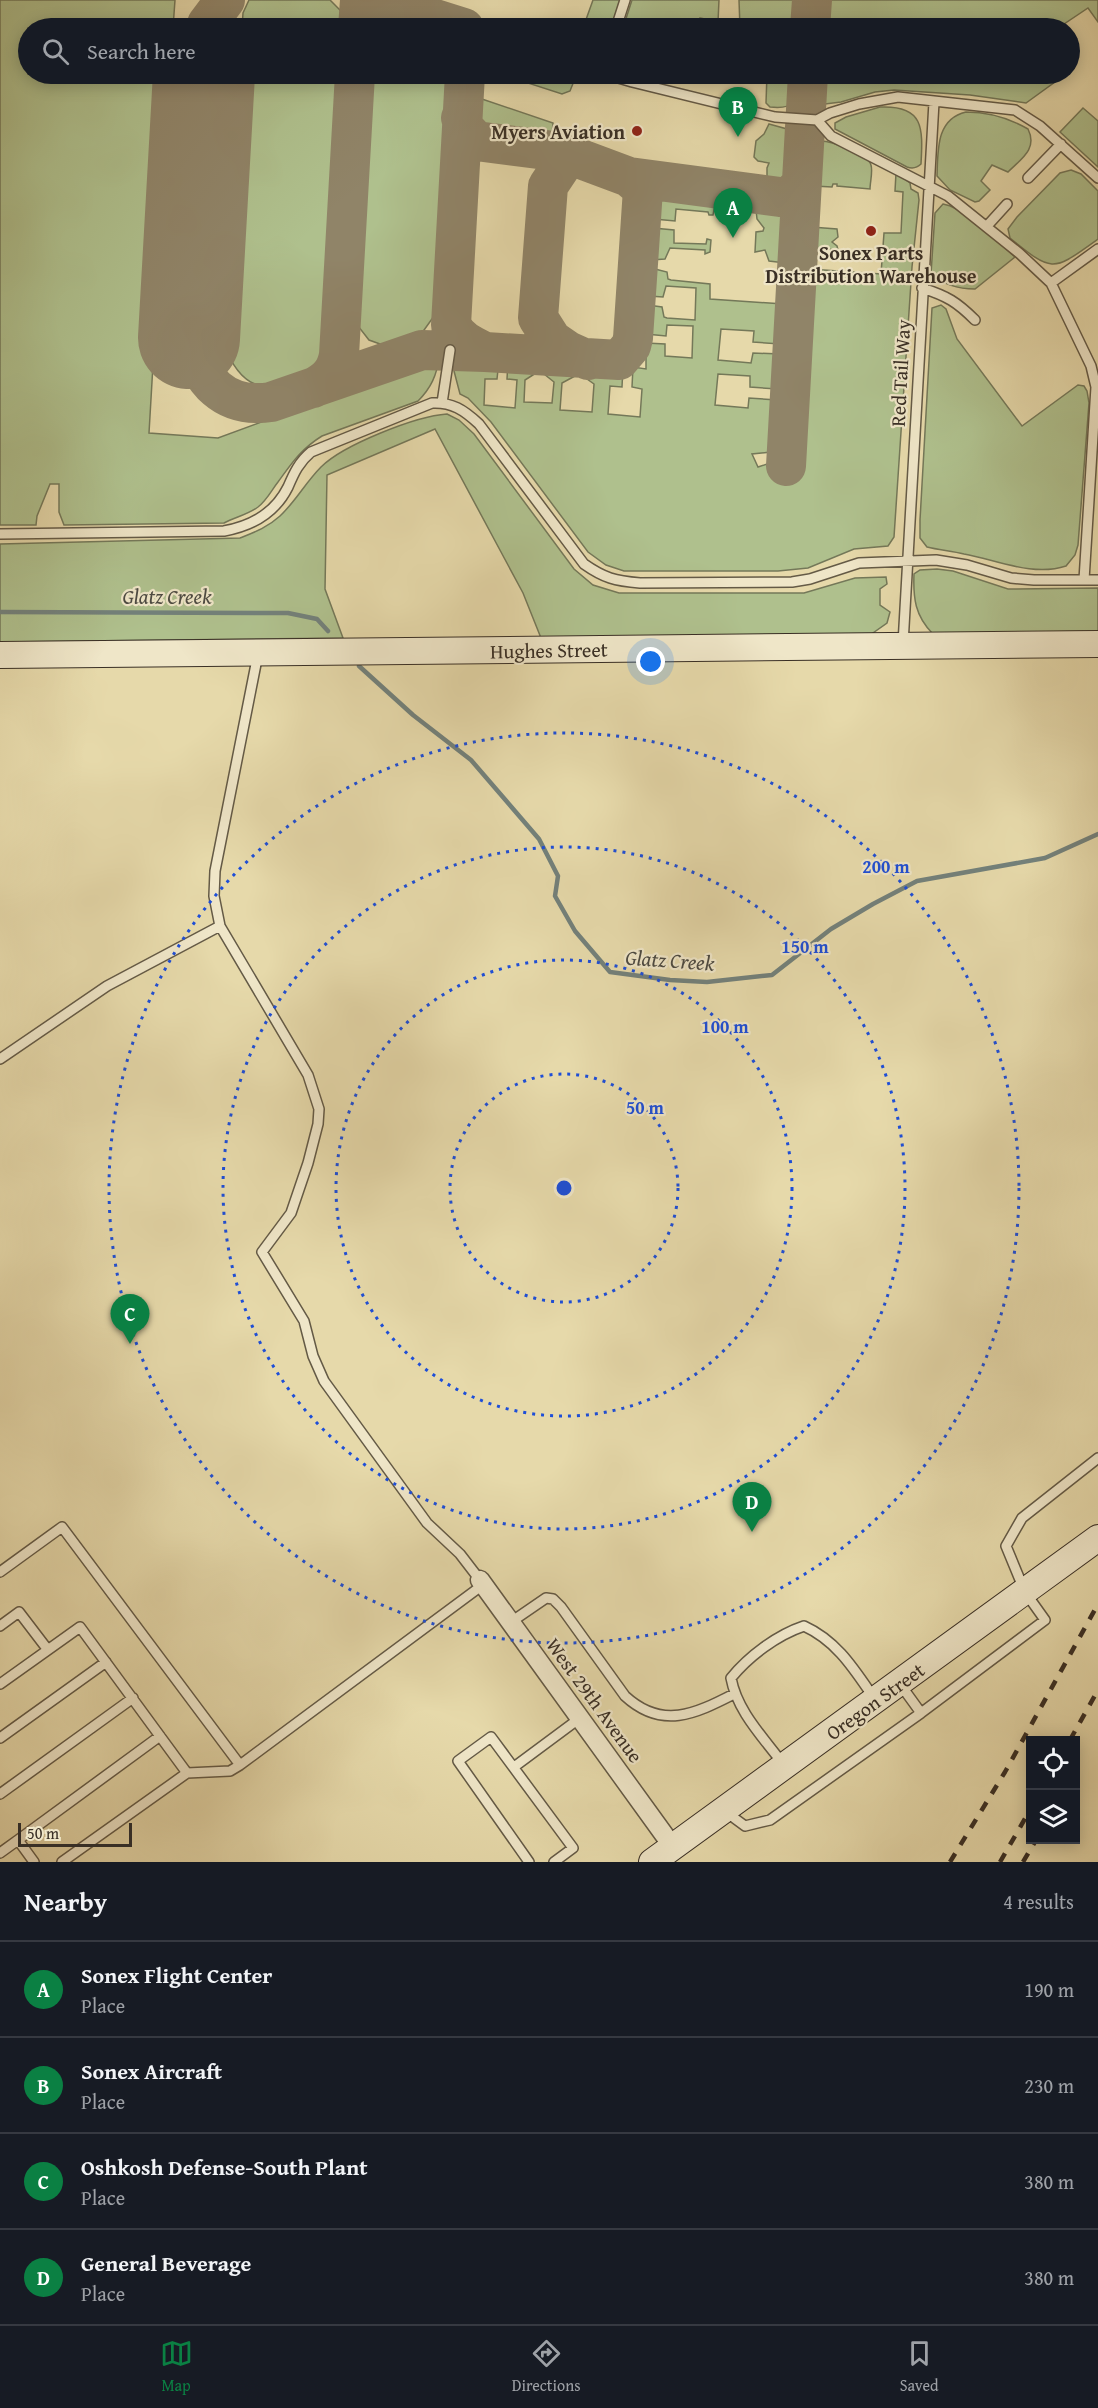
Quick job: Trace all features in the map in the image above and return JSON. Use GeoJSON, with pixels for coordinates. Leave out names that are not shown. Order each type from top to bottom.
{"type":"FeatureCollection","features":[{"type":"Feature","properties":{"kind":"street","name":"Hughes Street"},"geometry":{"type":"LineString","coordinates":[[0,655],[1098,644]]}},
{"type":"Feature","properties":{"kind":"street","name":"Oregon Street"},"geometry":{"type":"LineString","coordinates":[[652,1862],[1098,1538]]}},
{"type":"Feature","properties":{"kind":"street","name":"West 29th Avenue"},"geometry":{"type":"LineString","coordinates":[[482,1582],[673,1847]]}},
{"type":"Feature","properties":{"kind":"lane"},"geometry":{"type":"LineString","coordinates":[[619,18],[625,0]]}},
{"type":"Feature","properties":{"kind":"lane"},"geometry":{"type":"LineString","coordinates":[[645,84],[775,117],[817,120],[830,113],[881,99],[898,97],[1015,110],[1040,126],[1098,178]]}},
{"type":"Feature","properties":{"kind":"lane","name":"Red Tail Way"},"geometry":{"type":"LineString","coordinates":[[903,646],[934,102]]}},
{"type":"Feature","properties":{"kind":"lane"},"geometry":{"type":"LineString","coordinates":[[817,120],[831,136],[948,196],[987,226],[1051,283],[1091,366],[1096,387],[1084,580]]}},
{"type":"Feature","properties":{"kind":"lane"},"geometry":{"type":"LineString","coordinates":[[1028,178],[1061,144]]}},
{"type":"Feature","properties":{"kind":"lane"},"geometry":{"type":"LineString","coordinates":[[987,226],[1007,204]]}},
{"type":"Feature","properties":{"kind":"lane"},"geometry":{"type":"LineString","coordinates":[[1051,283],[1098,249]]}},
{"type":"Feature","properties":{"kind":"lane"},"geometry":{"type":"LineString","coordinates":[[922,288],[945,295],[975,320]]}},
{"type":"Feature","properties":{"kind":"lane"},"geometry":{"type":"LineString","coordinates":[[442,403],[450,350]]}},
{"type":"Feature","properties":{"kind":"lane"},"geometry":{"type":"LineString","coordinates":[[0,534],[224,531],[242,528],[256,522],[279,501],[297,467],[311,452],[432,403],[442,403],[464,410],[488,433],[584,564],[600,576],[616,581],[640,583],[792,582],[810,579],[859,563],[936,560],[967,565],[1011,578],[1098,580]]}},
{"type":"Feature","properties":{"kind":"lane"},"geometry":{"type":"LineString","coordinates":[[62,1862],[187,1773],[230,1771],[240,1765],[482,1582],[460,1554],[427,1523],[324,1381],[313,1356],[304,1321],[262,1252],[291,1213],[308,1163],[318,1124],[319,1108],[308,1075],[220,926],[214,896],[215,871],[258,653]]}},
{"type":"Feature","properties":{"kind":"lane"},"geometry":{"type":"LineString","coordinates":[[0,1059],[107,986],[220,926]]}},
{"type":"Feature","properties":{"kind":"lane"},"geometry":{"type":"LineString","coordinates":[[723,1810],[745,1826],[770,1820],[921,1713],[1045,1620],[1025,1592],[1005,1546],[1022,1518],[1098,1458]]}},
{"type":"Feature","properties":{"kind":"lane"},"geometry":{"type":"LineString","coordinates":[[0,1572],[62,1527],[240,1765]]}},
{"type":"Feature","properties":{"kind":"lane"},"geometry":{"type":"LineString","coordinates":[[511,1623],[546,1598],[553,1599],[561,1606],[625,1696],[635,1706],[660,1714],[680,1717],[707,1708],[734,1694]]}},
{"type":"Feature","properties":{"kind":"lane"},"geometry":{"type":"LineString","coordinates":[[0,1626],[19,1612],[48,1650]]}},
{"type":"Feature","properties":{"kind":"lane"},"geometry":{"type":"LineString","coordinates":[[784,1766],[745,1714],[734,1694],[731,1678],[743,1663],[790,1630],[804,1626],[821,1634],[841,1652],[875,1700]]}},
{"type":"Feature","properties":{"kind":"lane"},"geometry":{"type":"LineString","coordinates":[[0,1684],[80,1627],[187,1773]]}},
{"type":"Feature","properties":{"kind":"lane"},"geometry":{"type":"LineString","coordinates":[[0,1738],[106,1662]]}},
{"type":"Feature","properties":{"kind":"lane"},"geometry":{"type":"LineString","coordinates":[[900,1684],[921,1713]]}},
{"type":"Feature","properties":{"kind":"lane"},"geometry":{"type":"LineString","coordinates":[[0,1794],[133,1698]]}},
{"type":"Feature","properties":{"kind":"lane"},"geometry":{"type":"LineString","coordinates":[[514,1767],[580,1718]]}},
{"type":"Feature","properties":{"kind":"lane"},"geometry":{"type":"LineString","coordinates":[[0,1853],[160,1736]]}},
{"type":"Feature","properties":{"kind":"lane"},"geometry":{"type":"LineString","coordinates":[[530,1862],[458,1761],[491,1737],[573,1848],[554,1862]]}},
{"type":"Feature","properties":{"kind":"lane"},"geometry":{"type":"LineString","coordinates":[[18,1840],[34,1862]]}},
{"type":"Feature","properties":{"kind":"green space"},"geometry":{"type":"Polygon","coordinates":[[[0,0],[175,0],[174,18],[18,18],[18,84],[169,84],[149,433],[218,438],[439,357],[437,370],[433,381],[418,401],[322,436],[297,457],[258,507],[224,523],[64,525],[59,512],[59,484],[50,484],[37,516],[36,525],[0,525],[0,0]]]}},
{"type":"Feature","properties":{"kind":"green space"},"geometry":{"type":"Polygon","coordinates":[[[249,0],[330,0],[342,12],[343,18],[243,18],[249,0]]]}},
{"type":"Feature","properties":{"kind":"green space"},"geometry":{"type":"Polygon","coordinates":[[[593,0],[620,0],[614,18],[587,18],[593,0]]]}},
{"type":"Feature","properties":{"kind":"green space"},"geometry":{"type":"Polygon","coordinates":[[[632,0],[719,0],[718,18],[626,18],[632,0]]]}},
{"type":"Feature","properties":{"kind":"green space"},"geometry":{"type":"Polygon","coordinates":[[[739,0],[799,0],[798,18],[740,18],[739,0]]]}},
{"type":"Feature","properties":{"kind":"green space"},"geometry":{"type":"Polygon","coordinates":[[[824,0],[1098,0],[1098,22],[1088,8],[1073,18],[823,18],[824,0]]]}},
{"type":"Feature","properties":{"kind":"green space"},"geometry":{"type":"Polygon","coordinates":[[[238,84],[342,84],[327,349],[313,375],[297,382],[269,387],[247,380],[230,359],[223,342],[238,84]]]}},
{"type":"Feature","properties":{"kind":"green space"},"geometry":{"type":"Polygon","coordinates":[[[367,84],[456,84],[442,305],[419,337],[392,345],[369,340],[358,326],[354,314],[367,84]]]}},
{"type":"Feature","properties":{"kind":"green space"},"geometry":{"type":"Polygon","coordinates":[[[531,84],[573,84],[570,91],[562,94],[531,84]]]}},
{"type":"Feature","properties":{"kind":"green space"},"geometry":{"type":"Polygon","coordinates":[[[767,84],[796,84],[794,101],[791,104],[770,107],[766,103],[767,84]]]}},
{"type":"Feature","properties":{"kind":"green space"},"geometry":{"type":"Polygon","coordinates":[[[820,84],[1052,84],[1026,103],[970,95],[894,90],[875,92],[825,104],[819,99],[820,84]]]}},
{"type":"Feature","properties":{"kind":"green space"},"geometry":{"type":"Polygon","coordinates":[[[476,97],[553,123],[552,136],[482,130],[473,114],[473,99],[476,97]]]}},
{"type":"Feature","properties":{"kind":"green space"},"geometry":{"type":"Polygon","coordinates":[[[880,107],[905,110],[918,121],[922,140],[921,164],[913,168],[907,167],[835,129],[835,123],[846,117],[880,107]]]}},
{"type":"Feature","properties":{"kind":"green space"},"geometry":{"type":"Polygon","coordinates":[[[1083,108],[1098,121],[1098,167],[1060,132],[1083,108]]]}},
{"type":"Feature","properties":{"kind":"green space"},"geometry":{"type":"Polygon","coordinates":[[[966,112],[990,114],[1006,119],[1028,129],[1031,136],[1027,153],[1008,172],[992,165],[981,181],[990,190],[975,202],[950,190],[937,176],[939,146],[944,128],[949,121],[966,112]]]}},
{"type":"Feature","properties":{"kind":"green space"},"geometry":{"type":"Polygon","coordinates":[[[769,124],[787,129],[792,136],[790,178],[787,185],[781,187],[767,186],[769,163],[758,161],[754,157],[756,141],[764,134],[769,124]]]}},
{"type":"Feature","properties":{"kind":"green space"},"geometry":{"type":"Polygon","coordinates":[[[821,141],[849,149],[869,161],[872,171],[870,189],[837,186],[837,184],[833,184],[832,187],[814,186],[816,145],[821,141]]]}},
{"type":"Feature","properties":{"kind":"green space"},"geometry":{"type":"Polygon","coordinates":[[[1071,170],[1081,174],[1098,191],[1098,239],[1062,262],[1045,263],[1010,238],[1008,229],[1060,173],[1071,170]]]}},
{"type":"Feature","properties":{"kind":"green space"},"geometry":{"type":"Polygon","coordinates":[[[896,173],[910,183],[911,189],[918,193],[919,200],[912,267],[894,537],[888,546],[854,549],[808,568],[778,571],[624,571],[606,565],[588,552],[491,422],[468,398],[460,394],[454,371],[462,357],[499,360],[497,379],[485,379],[484,405],[515,408],[517,380],[507,379],[508,361],[536,361],[536,373],[525,380],[524,402],[552,403],[554,382],[544,374],[545,362],[575,364],[575,376],[562,383],[560,410],[592,412],[594,384],[583,376],[583,364],[623,367],[622,387],[610,386],[608,414],[640,417],[642,389],[632,387],[633,367],[646,369],[646,343],[665,344],[665,356],[692,358],[693,326],[667,325],[666,336],[646,334],[648,305],[662,307],[664,317],[667,318],[695,320],[696,288],[666,286],[663,297],[649,296],[651,268],[667,272],[668,279],[671,280],[710,284],[710,299],[783,304],[780,344],[753,342],[754,331],[721,329],[718,360],[751,363],[753,353],[780,354],[777,389],[750,387],[750,376],[718,374],[715,405],[748,408],[749,398],[777,400],[774,447],[771,452],[752,454],[758,467],[773,462],[773,471],[797,471],[810,269],[881,274],[884,233],[901,233],[903,192],[895,191],[896,173]]]}},
{"type":"Feature","properties":{"kind":"green space"},"geometry":{"type":"Polygon","coordinates":[[[664,187],[717,195],[713,215],[709,215],[708,212],[676,209],[675,221],[654,219],[655,195],[664,187]]]}},
{"type":"Feature","properties":{"kind":"green space"},"geometry":{"type":"Polygon","coordinates":[[[755,201],[779,205],[787,212],[785,263],[769,261],[765,250],[755,252],[756,232],[763,231],[764,228],[757,219],[755,201]]]}},
{"type":"Feature","properties":{"kind":"green space"},"geometry":{"type":"Polygon","coordinates":[[[943,204],[962,212],[1015,257],[975,289],[952,286],[931,274],[935,213],[943,204]]]}},
{"type":"Feature","properties":{"kind":"green space"},"geometry":{"type":"Polygon","coordinates":[[[811,227],[837,229],[838,237],[832,242],[838,250],[810,248],[811,227]]]}},
{"type":"Feature","properties":{"kind":"green space"},"geometry":{"type":"Polygon","coordinates":[[[653,228],[674,230],[674,243],[706,244],[707,239],[711,240],[710,252],[705,254],[705,250],[670,248],[665,259],[651,260],[653,228]]]}},
{"type":"Feature","properties":{"kind":"green space"},"geometry":{"type":"Polygon","coordinates":[[[941,305],[946,309],[957,339],[1022,426],[1078,385],[1084,386],[1087,391],[1089,403],[1078,545],[1075,555],[1066,566],[1041,570],[1028,569],[927,547],[920,538],[932,308],[941,305]]]}},
{"type":"Feature","properties":{"kind":"green space"},"geometry":{"type":"Polygon","coordinates":[[[447,414],[459,420],[474,434],[574,569],[593,585],[619,593],[804,593],[855,578],[886,577],[887,584],[880,589],[880,605],[890,612],[887,623],[870,635],[541,638],[523,593],[435,429],[327,475],[325,589],[343,638],[0,642],[0,544],[240,538],[261,529],[280,516],[310,479],[331,458],[362,441],[399,426],[447,414]]]}},
{"type":"Feature","properties":{"kind":"green space"},"geometry":{"type":"Polygon","coordinates":[[[920,570],[953,571],[1008,589],[1098,588],[1098,631],[933,634],[922,620],[916,606],[914,574],[920,570]]]}},
{"type":"Feature","properties":{"kind":"waterway","name":"Glatz Creek"},"geometry":{"type":"LineString","coordinates":[[0,612],[288,613],[317,619],[328,631]]}},
{"type":"Feature","properties":{"kind":"waterway","name":"Glatz Creek"},"geometry":{"type":"LineString","coordinates":[[359,666],[413,715],[471,760],[539,839],[558,876],[555,896],[575,931],[610,972],[670,980],[707,982],[772,975],[831,929],[917,881],[1045,858],[1098,834]]}},
{"type":"Feature","properties":{"kind":"taxiway"},"geometry":{"type":"LineString","coordinates":[[212,18],[225,0]]}},
{"type":"Feature","properties":{"kind":"taxiway"},"geometry":{"type":"LineString","coordinates":[[359,18],[360,0]]}},
{"type":"Feature","properties":{"kind":"taxiway"},"geometry":{"type":"LineString","coordinates":[[374,0],[432,18]]}},
{"type":"Feature","properties":{"kind":"taxiway"},"geometry":{"type":"LineString","coordinates":[[811,18],[812,0]]}},
{"type":"Feature","properties":{"kind":"taxiway"},"geometry":{"type":"LineString","coordinates":[[313,388],[330,375],[339,355],[354,84]]}},
{"type":"Feature","properties":{"kind":"taxiway"},"geometry":{"type":"LineString","coordinates":[[462,122],[464,84]]}},
{"type":"Feature","properties":{"kind":"taxiway"},"geometry":{"type":"LineString","coordinates":[[786,466],[807,84]]}},
{"type":"Feature","properties":{"kind":"taxiway"},"geometry":{"type":"LineString","coordinates":[[462,122],[465,129],[476,141],[562,152],[629,177],[643,189],[633,338],[631,346],[619,360],[485,352],[461,338],[454,330],[451,325],[462,122]]}},
{"type":"Feature","properties":{"kind":"taxiway"},"geometry":{"type":"LineString","coordinates":[[575,157],[564,162],[548,186],[538,318],[552,340],[568,351],[588,360]]}},
{"type":"Feature","properties":{"kind":"taxiway"},"geometry":{"type":"LineString","coordinates":[[629,177],[780,197],[789,197],[801,185]]}},
{"type":"Feature","properties":{"kind":"taxiway"},"geometry":{"type":"LineString","coordinates":[[189,338],[200,367],[216,389],[240,401],[254,403],[271,402],[422,350],[485,352]]}},
{"type":"Feature","properties":{"kind":"runway"},"geometry":{"type":"LineString","coordinates":[[189,338],[203,84]]}},
{"type":"Feature","properties":{"kind":"railway"},"geometry":{"type":"LineString","coordinates":[[950,1862],[1005,1772],[1098,1604]]}},
{"type":"Feature","properties":{"kind":"railway"},"geometry":{"type":"LineString","coordinates":[[1072,1736],[1098,1690]]}},
{"type":"Feature","properties":{"kind":"railway"},"geometry":{"type":"LineString","coordinates":[[1000,1862],[1026,1817]]}},
{"type":"Feature","properties":{"kind":"railway"},"geometry":{"type":"LineString","coordinates":[[1023,1862],[1034,1844]]}},
{"type":"Feature","properties":{"kind":"place","name":"Myers Aviation"},"geometry":{"type":"Point","coordinates":[637,131]}},
{"type":"Feature","properties":{"kind":"place","name":"Sonex Aircraft"},"geometry":{"type":"Point","coordinates":[738,137]}},
{"type":"Feature","properties":{"kind":"place","name":"Sonex Parts Distribution Warehouse"},"geometry":{"type":"Point","coordinates":[871,231]}},
{"type":"Feature","properties":{"kind":"place","name":"Sonex Flight Center"},"geometry":{"type":"Point","coordinates":[733,238]}},
{"type":"Feature","properties":{"kind":"place","name":"Oshkosh Defense-South Plant"},"geometry":{"type":"Point","coordinates":[130,1344]}},
{"type":"Feature","properties":{"kind":"place","name":"General Beverage"},"geometry":{"type":"Point","coordinates":[752,1532]}}]}
